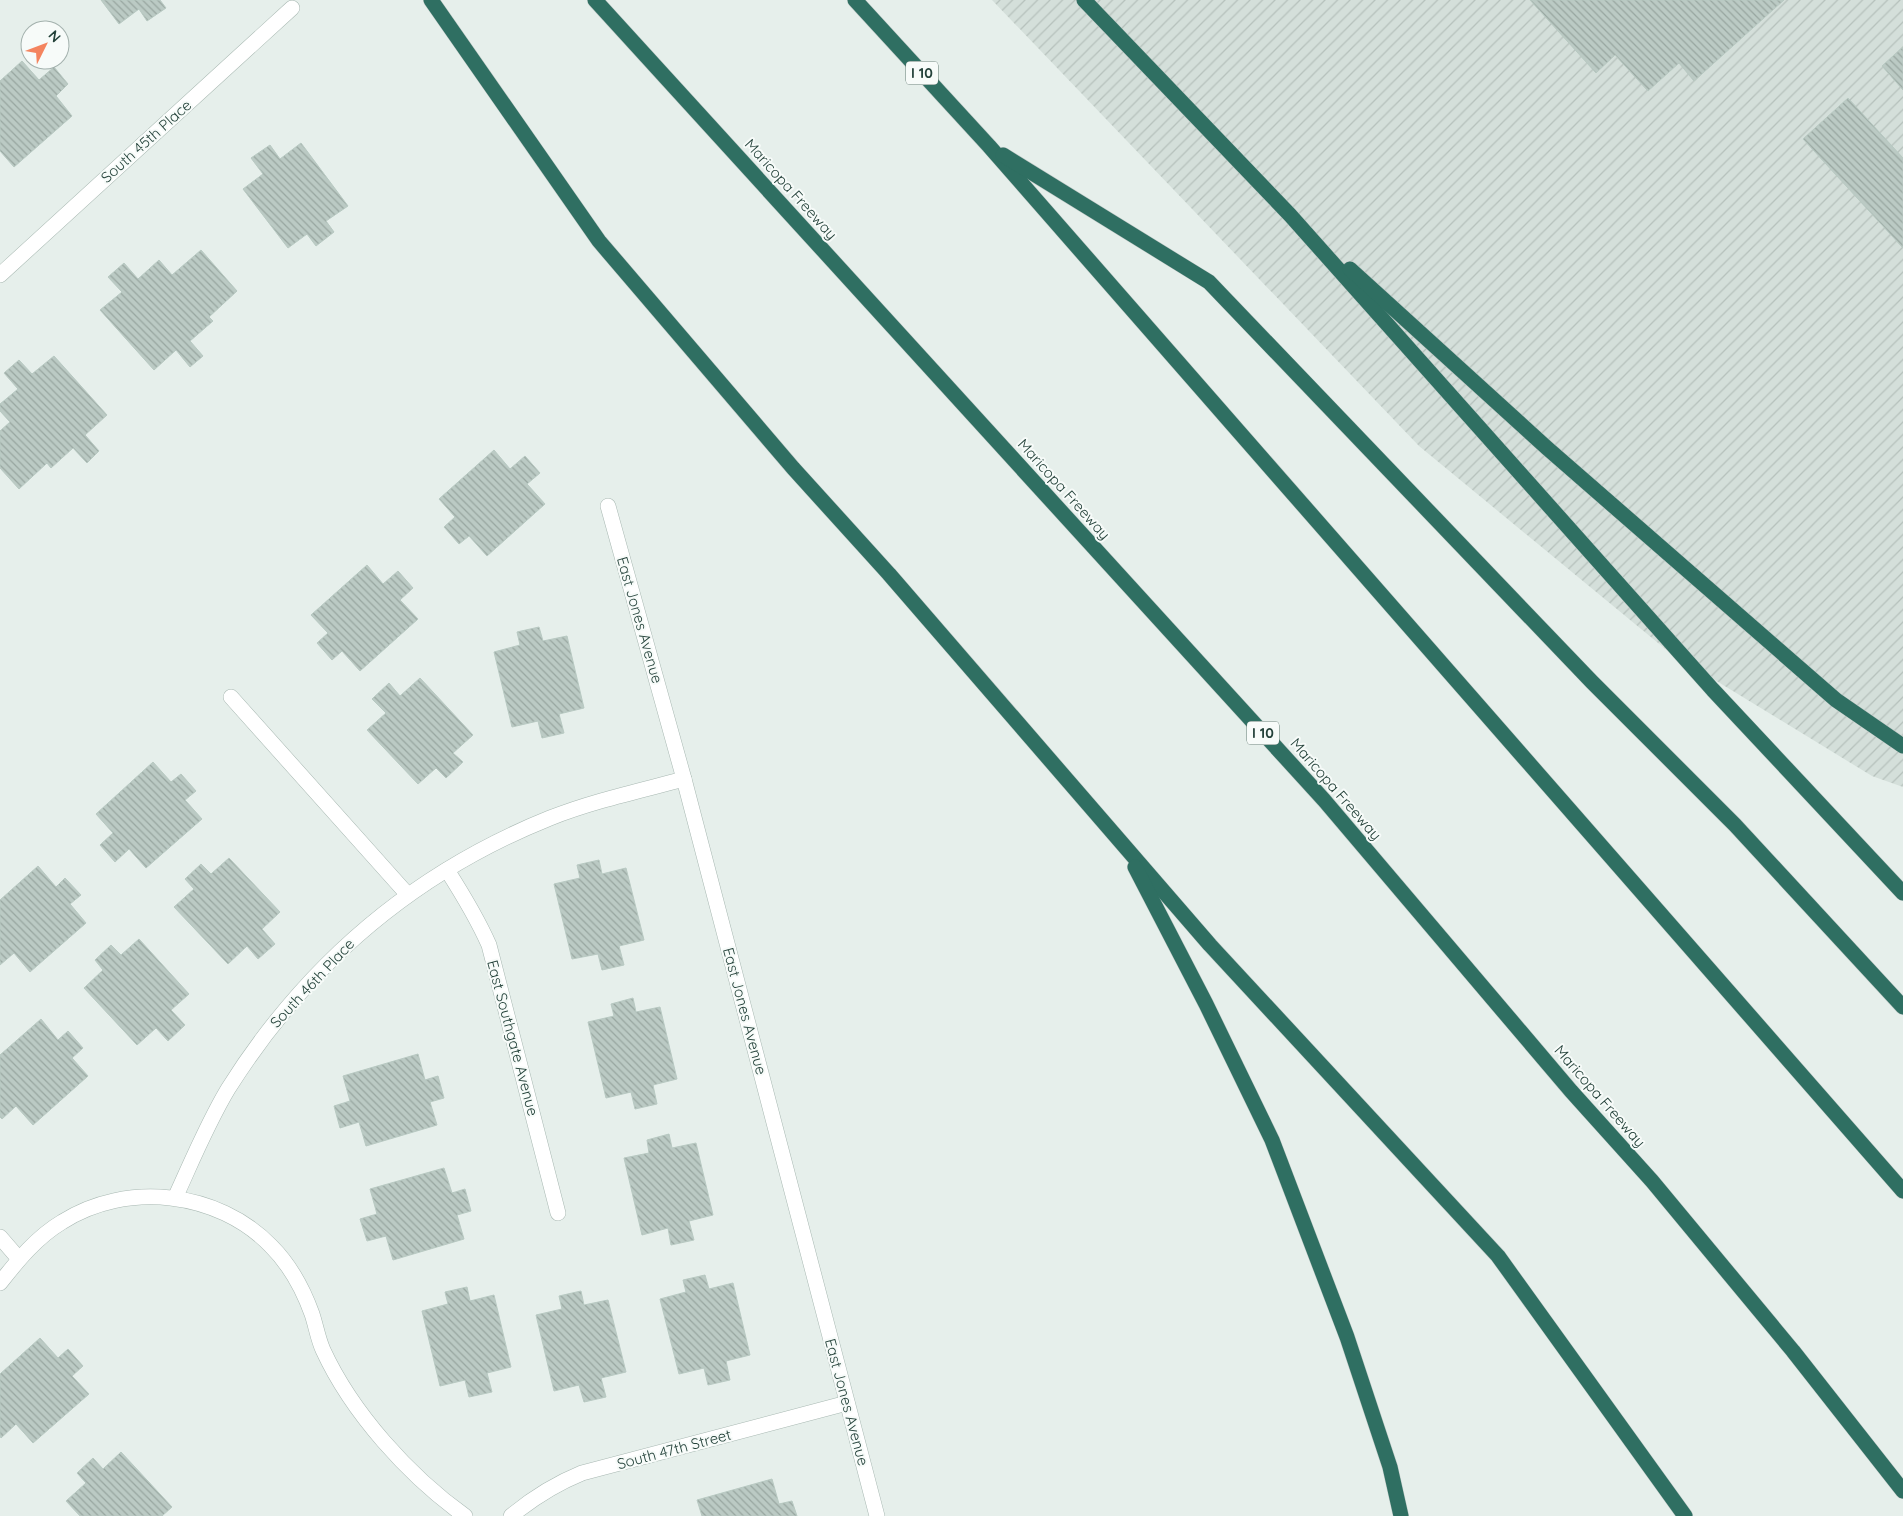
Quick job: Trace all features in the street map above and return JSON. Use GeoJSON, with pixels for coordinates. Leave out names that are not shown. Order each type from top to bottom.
{"type":"FeatureCollection","features":[{"type":"Feature","properties":{"kind":"highway"},"geometry":{"type":"LineString","coordinates":[[431,0],[599,241],[787,461],[889,574],[1210,944],[1498,1256],[1685,1516]]}},
{"type":"Feature","properties":{"kind":"highway","name":"Maricopa Freeway"},"geometry":{"type":"LineString","coordinates":[[595,0],[1324,800],[1565,1084],[1664,1196],[1793,1351],[1903,1491]]}},
{"type":"Feature","properties":{"kind":"highway","name":"I 10"},"geometry":{"type":"LineString","coordinates":[[855,0],[989,146],[1903,1190]]}},
{"type":"Feature","properties":{"kind":"highway"},"geometry":{"type":"LineString","coordinates":[[1084,0],[1290,215],[1713,690],[1903,893]]}},
{"type":"Feature","properties":{"kind":"highway"},"geometry":{"type":"LineString","coordinates":[[989,146],[1210,282],[1592,682],[1735,825],[1903,1008]]}},
{"type":"Feature","properties":{"kind":"highway"},"geometry":{"type":"LineString","coordinates":[[1290,215],[1547,448],[1836,700],[1903,746]]}},
{"type":"Feature","properties":{"kind":"highway"},"geometry":{"type":"LineString","coordinates":[[1124,846],[1206,1004],[1272,1140],[1347,1337],[1390,1467],[1402,1516]]}},
{"type":"Feature","properties":{"kind":"street","name":"South 45th Place"},"geometry":{"type":"LineString","coordinates":[[0,275],[292,8]]}},
{"type":"Feature","properties":{"kind":"street","name":"East Jones Avenue"},"geometry":{"type":"LineString","coordinates":[[608,506],[684,779],[877,1516]]}},
{"type":"Feature","properties":{"kind":"street"},"geometry":{"type":"LineString","coordinates":[[231,697],[408,895]]}},
{"type":"Feature","properties":{"kind":"street","name":"South 46th Place"},"geometry":{"type":"LineString","coordinates":[[175,1198],[201,1140],[228,1090],[270,1028],[289,1004],[331,960],[381,915],[447,870],[520,831],[582,807],[684,779]]}},
{"type":"Feature","properties":{"kind":"street","name":"East Southgate Avenue"},"geometry":{"type":"LineString","coordinates":[[447,870],[467,900],[488,945],[558,1213]]}},
{"type":"Feature","properties":{"kind":"street"},"geometry":{"type":"LineString","coordinates":[[0,1283],[19,1259],[45,1233],[62,1222],[96,1206],[148,1196],[175,1198],[219,1211],[256,1233],[271,1246],[295,1277],[305,1295],[323,1350],[360,1410],[376,1432],[410,1471],[465,1516]]}},
{"type":"Feature","properties":{"kind":"street"},"geometry":{"type":"LineString","coordinates":[[0,1238],[19,1259]]}},
{"type":"Feature","properties":{"kind":"street","name":"South 47th Street"},"geometry":{"type":"LineString","coordinates":[[511,1516],[532,1498],[582,1473],[848,1403]]}},
{"type":"Feature","properties":{"kind":"shaded area"},"geometry":{"type":"Polygon","coordinates":[[[992,0],[1903,0],[1903,787],[1872,776],[1669,652],[1419,446],[992,0]]]}},
{"type":"Feature","properties":{"kind":"building"},"geometry":{"type":"Polygon","coordinates":[[[101,0],[160,0],[166,8],[147,21],[139,9],[119,24],[101,0]]]}},
{"type":"Feature","properties":{"kind":"building"},"geometry":{"type":"Polygon","coordinates":[[[1530,0],[1784,0],[1694,81],[1679,63],[1648,91],[1615,55],[1596,73],[1530,0]]]}},
{"type":"Feature","properties":{"kind":"building"},"geometry":{"type":"Polygon","coordinates":[[[1903,47],[1903,90],[1882,66],[1903,47]]]}},
{"type":"Feature","properties":{"kind":"building"},"geometry":{"type":"Polygon","coordinates":[[[20,63],[20,70],[30,70],[39,80],[51,70],[56,70],[68,84],[56,96],[72,116],[14,167],[0,151],[0,81],[20,63]]]}},
{"type":"Feature","properties":{"kind":"building"},"geometry":{"type":"Polygon","coordinates":[[[1848,98],[1903,158],[1903,248],[1803,139],[1848,98]]]}},
{"type":"Feature","properties":{"kind":"building"},"geometry":{"type":"Polygon","coordinates":[[[301,143],[348,206],[326,221],[334,232],[316,246],[307,234],[288,248],[243,189],[263,174],[251,158],[270,145],[280,159],[301,143]]]}},
{"type":"Feature","properties":{"kind":"building"},"geometry":{"type":"Polygon","coordinates":[[[201,250],[237,291],[209,317],[213,321],[190,341],[203,356],[190,367],[176,350],[154,370],[100,310],[122,292],[108,277],[124,263],[138,279],[159,260],[172,275],[201,250]]]}},
{"type":"Feature","properties":{"kind":"building"},"geometry":{"type":"Polygon","coordinates":[[[54,356],[107,415],[85,435],[99,451],[87,463],[73,448],[51,468],[47,463],[19,489],[0,468],[0,431],[10,422],[0,411],[0,404],[18,389],[4,373],[19,360],[32,374],[54,356]]]}},
{"type":"Feature","properties":{"kind":"building"},"geometry":{"type":"Polygon","coordinates":[[[494,450],[510,469],[525,456],[540,473],[527,484],[545,504],[487,556],[469,536],[459,544],[444,527],[455,517],[439,499],[494,450]]]}},
{"type":"Feature","properties":{"kind":"building"},"geometry":{"type":"Polygon","coordinates":[[[367,565],[383,584],[398,571],[413,588],[400,600],[418,619],[360,671],[342,651],[332,660],[317,643],[328,633],[311,615],[367,565]]]}},
{"type":"Feature","properties":{"kind":"building"},"geometry":{"type":"Polygon","coordinates":[[[539,627],[543,641],[567,636],[584,708],[559,714],[564,733],[542,738],[538,721],[512,727],[494,652],[520,645],[517,632],[539,627]]]}},
{"type":"Feature","properties":{"kind":"building"},"geometry":{"type":"Polygon","coordinates":[[[420,678],[473,735],[453,753],[463,762],[446,778],[436,768],[418,784],[367,730],[386,713],[372,699],[389,683],[400,696],[420,678]]]}},
{"type":"Feature","properties":{"kind":"building"},"geometry":{"type":"Polygon","coordinates":[[[153,762],[171,782],[181,774],[196,791],[185,800],[202,819],[146,868],[129,849],[115,862],[100,845],[113,833],[96,814],[153,762]]]}},
{"type":"Feature","properties":{"kind":"building"},"geometry":{"type":"Polygon","coordinates":[[[229,858],[280,912],[262,929],[275,944],[258,959],[247,946],[228,964],[174,907],[194,889],[185,879],[201,864],[211,874],[229,858]]]}},
{"type":"Feature","properties":{"kind":"building"},"geometry":{"type":"Polygon","coordinates":[[[599,860],[602,874],[626,868],[644,940],[619,946],[624,965],[602,970],[598,954],[572,959],[554,884],[580,878],[577,865],[599,860]]]}},
{"type":"Feature","properties":{"kind":"building"},"geometry":{"type":"Polygon","coordinates":[[[38,866],[56,887],[65,878],[81,895],[70,904],[86,923],[30,972],[14,953],[0,965],[0,900],[38,866]]]}},
{"type":"Feature","properties":{"kind":"building"},"geometry":{"type":"Polygon","coordinates":[[[139,939],[189,994],[171,1010],[185,1025],[168,1041],[156,1028],[137,1045],[84,988],[103,970],[95,960],[111,945],[121,955],[139,939]]]}},
{"type":"Feature","properties":{"kind":"building"},"geometry":{"type":"Polygon","coordinates":[[[633,998],[636,1012],[660,1007],[677,1079],[653,1085],[657,1104],[635,1109],[631,1092],[606,1098],[588,1022],[614,1016],[611,1004],[633,998]]]}},
{"type":"Feature","properties":{"kind":"building"},"geometry":{"type":"Polygon","coordinates":[[[41,1019],[58,1040],[68,1031],[83,1048],[72,1058],[88,1076],[33,1125],[16,1106],[2,1119],[0,1117],[0,1055],[41,1019]]]}},
{"type":"Feature","properties":{"kind":"building"},"geometry":{"type":"Polygon","coordinates":[[[418,1054],[425,1080],[438,1076],[444,1098],[430,1102],[437,1125],[366,1146],[359,1122],[340,1128],[334,1106],[350,1101],[343,1076],[418,1054]]]}},
{"type":"Feature","properties":{"kind":"building"},"geometry":{"type":"Polygon","coordinates":[[[669,1134],[672,1148],[696,1143],[713,1215],[689,1221],[694,1240],[671,1245],[668,1228],[642,1235],[624,1158],[649,1153],[647,1140],[669,1134]]]}},
{"type":"Feature","properties":{"kind":"building"},"geometry":{"type":"Polygon","coordinates":[[[444,1168],[452,1193],[465,1189],[471,1211],[457,1215],[464,1239],[393,1260],[386,1236],[367,1241],[360,1219],[377,1214],[370,1189],[444,1168]]]}},
{"type":"Feature","properties":{"kind":"building"},"geometry":{"type":"Polygon","coordinates":[[[705,1275],[709,1289],[733,1283],[750,1355],[726,1361],[730,1380],[708,1385],[704,1368],[679,1374],[660,1299],[686,1292],[683,1280],[705,1275]]]}},
{"type":"Feature","properties":{"kind":"building"},"geometry":{"type":"Polygon","coordinates":[[[467,1287],[470,1301],[494,1295],[511,1367],[487,1373],[492,1392],[469,1397],[465,1380],[440,1386],[422,1311],[448,1304],[445,1292],[467,1287]]]}},
{"type":"Feature","properties":{"kind":"building"},"geometry":{"type":"Polygon","coordinates":[[[581,1291],[584,1305],[608,1300],[626,1372],[601,1378],[606,1397],[584,1402],[579,1385],[554,1391],[536,1315],[562,1309],[559,1296],[581,1291]]]}},
{"type":"Feature","properties":{"kind":"building"},"geometry":{"type":"Polygon","coordinates":[[[40,1338],[58,1358],[68,1349],[83,1366],[72,1376],[89,1394],[33,1443],[16,1424],[1,1438],[0,1374],[40,1338]]]}},
{"type":"Feature","properties":{"kind":"building"},"geometry":{"type":"Polygon","coordinates":[[[121,1452],[172,1507],[162,1516],[80,1516],[66,1501],[86,1483],[77,1473],[93,1458],[103,1469],[121,1452]]]}},
{"type":"Feature","properties":{"kind":"building"},"geometry":{"type":"Polygon","coordinates":[[[772,1479],[779,1504],[792,1501],[797,1516],[702,1516],[697,1500],[772,1479]]]}}]}
